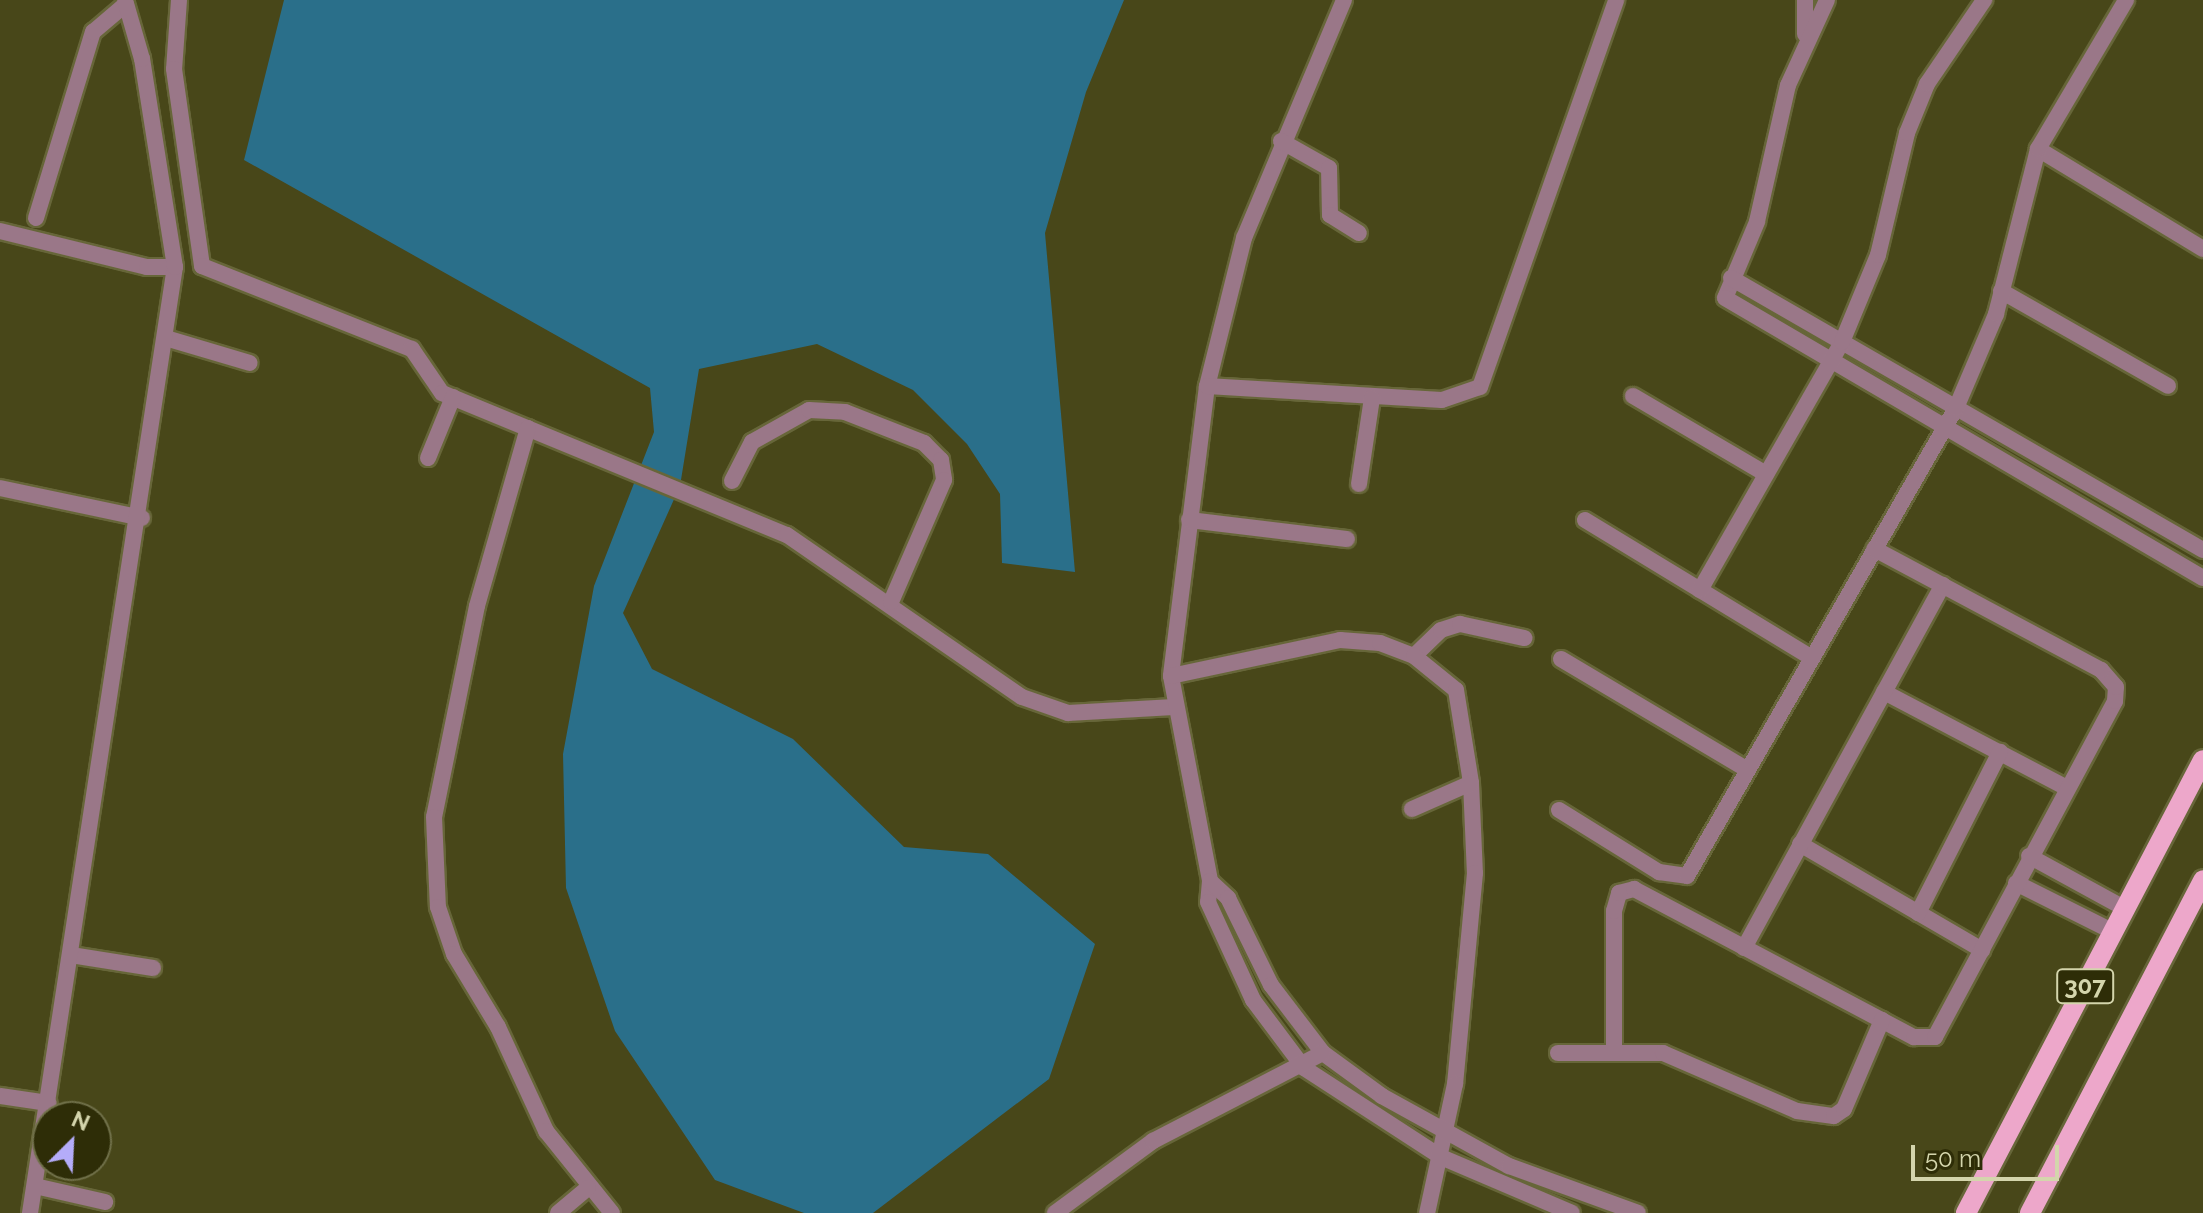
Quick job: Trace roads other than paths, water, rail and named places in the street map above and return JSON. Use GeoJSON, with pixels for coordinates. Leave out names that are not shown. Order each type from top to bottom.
{"type":"FeatureCollection","features":[{"type":"Feature","properties":{"kind":"main road","name":"307"},"geometry":{"type":"LineString","coordinates":[[1966,1213],[2203,760]]}},
{"type":"Feature","properties":{"kind":"main road","name":"307"},"geometry":{"type":"LineString","coordinates":[[2030,1213],[2203,880]]}},
{"type":"Feature","properties":{"kind":"street"},"geometry":{"type":"LineString","coordinates":[[179,0],[174,69],[202,266],[412,349],[431,383],[453,397],[632,468],[787,535],[891,602],[978,672],[1022,697],[1068,713],[1174,707]]}},
{"type":"Feature","properties":{"kind":"street"},"geometry":{"type":"LineString","coordinates":[[1344,0],[1281,141],[1244,238],[1207,386],[1171,676],[1174,707],[1210,881],[1208,902],[1238,972],[1304,1068],[1441,1157],[1572,1213]]}},
{"type":"Feature","properties":{"kind":"street"},"geometry":{"type":"LineString","coordinates":[[1207,386],[1442,400],[1464,396],[1486,378],[1616,0]]}},
{"type":"Feature","properties":{"kind":"street"},"geometry":{"type":"LineString","coordinates":[[1805,0],[1805,35],[1757,222],[1727,285],[1728,302],[2203,578]]}},
{"type":"Feature","properties":{"kind":"street"},"geometry":{"type":"LineString","coordinates":[[1805,35],[1827,0]]}},
{"type":"Feature","properties":{"kind":"street"},"geometry":{"type":"LineString","coordinates":[[1700,590],[1842,342],[1878,255],[1907,133],[1927,84],[1984,0]]}},
{"type":"Feature","properties":{"kind":"street"},"geometry":{"type":"LineString","coordinates":[[1559,810],[1678,879],[1687,876],[1956,408],[2001,291],[2038,149],[2126,0]]}},
{"type":"Feature","properties":{"kind":"street"},"geometry":{"type":"LineString","coordinates":[[36,218],[93,32],[126,2],[142,59],[175,267],[169,339],[142,518],[48,1101]]}},
{"type":"Feature","properties":{"kind":"street"},"geometry":{"type":"LineString","coordinates":[[1281,141],[1329,168],[1330,215],[1359,233]]}},
{"type":"Feature","properties":{"kind":"street"},"geometry":{"type":"LineString","coordinates":[[2038,149],[2203,249]]}},
{"type":"Feature","properties":{"kind":"street"},"geometry":{"type":"LineString","coordinates":[[0,231],[147,267],[175,267]]}},
{"type":"Feature","properties":{"kind":"street"},"geometry":{"type":"LineString","coordinates":[[1727,285],[1842,342],[2203,550]]}},
{"type":"Feature","properties":{"kind":"street"},"geometry":{"type":"LineString","coordinates":[[2001,291],[2168,386]]}},
{"type":"Feature","properties":{"kind":"street"},"geometry":{"type":"LineString","coordinates":[[169,339],[250,363]]}},
{"type":"Feature","properties":{"kind":"street"},"geometry":{"type":"LineString","coordinates":[[1633,396],[1766,474]]}},
{"type":"Feature","properties":{"kind":"street"},"geometry":{"type":"LineString","coordinates":[[428,458],[453,397]]}},
{"type":"Feature","properties":{"kind":"street"},"geometry":{"type":"LineString","coordinates":[[1359,484],[1372,398]]}},
{"type":"Feature","properties":{"kind":"street"},"geometry":{"type":"LineString","coordinates":[[732,481],[752,442],[809,410],[845,412],[924,443],[941,460],[944,480],[891,602]]}},
{"type":"Feature","properties":{"kind":"street"},"geometry":{"type":"LineString","coordinates":[[528,428],[477,606],[432,845],[438,907],[454,954],[498,1027],[546,1131],[588,1188],[612,1213]]}},
{"type":"Feature","properties":{"kind":"street"},"geometry":{"type":"LineString","coordinates":[[0,488],[142,518]]}},
{"type":"Feature","properties":{"kind":"street"},"geometry":{"type":"LineString","coordinates":[[1189,520],[1347,539]]}},
{"type":"Feature","properties":{"kind":"street"},"geometry":{"type":"LineString","coordinates":[[1585,520],[1812,658]]}},
{"type":"Feature","properties":{"kind":"street"},"geometry":{"type":"LineString","coordinates":[[1614,1047],[1619,893],[1634,889],[1914,1037],[1935,1037],[2029,856],[2115,701],[2110,677],[1874,549]]}},
{"type":"Feature","properties":{"kind":"street"},"geometry":{"type":"LineString","coordinates":[[1744,948],[1943,585]]}},
{"type":"Feature","properties":{"kind":"street"},"geometry":{"type":"LineString","coordinates":[[1414,656],[1441,630],[1460,624],[1524,638]]}},
{"type":"Feature","properties":{"kind":"street"},"geometry":{"type":"LineString","coordinates":[[1171,676],[1340,640],[1380,643],[1414,656],[1456,690],[1471,783],[1475,873],[1455,1084],[1427,1213]]}},
{"type":"Feature","properties":{"kind":"street"},"geometry":{"type":"LineString","coordinates":[[1561,659],[1748,770]]}},
{"type":"Feature","properties":{"kind":"street"},"geometry":{"type":"LineString","coordinates":[[1884,692],[2067,788]]}},
{"type":"Feature","properties":{"kind":"street"},"geometry":{"type":"LineString","coordinates":[[1918,913],[2000,752]]}},
{"type":"Feature","properties":{"kind":"street"},"geometry":{"type":"LineString","coordinates":[[1412,809],[1471,783]]}},
{"type":"Feature","properties":{"kind":"street"},"geometry":{"type":"LineString","coordinates":[[1800,844],[1982,950]]}},
{"type":"Feature","properties":{"kind":"street"},"geometry":{"type":"LineString","coordinates":[[2029,856],[2126,909]]}},
{"type":"Feature","properties":{"kind":"street"},"geometry":{"type":"LineString","coordinates":[[1210,881],[1228,898],[1271,985],[1323,1053],[1443,1131],[1509,1166],[1638,1213]]}},
{"type":"Feature","properties":{"kind":"street"},"geometry":{"type":"LineString","coordinates":[[2016,883],[2114,932]]}},
{"type":"Feature","properties":{"kind":"street"},"geometry":{"type":"LineString","coordinates":[[71,955],[153,968]]}},
{"type":"Feature","properties":{"kind":"street"},"geometry":{"type":"LineString","coordinates":[[1558,1053],[1614,1047],[1663,1053],[1797,1111],[1834,1116],[1844,1109],[1882,1020]]}},
{"type":"Feature","properties":{"kind":"street"},"geometry":{"type":"LineString","coordinates":[[1055,1213],[1153,1141],[1304,1068],[1323,1053]]}},
{"type":"Feature","properties":{"kind":"street"},"geometry":{"type":"LineString","coordinates":[[0,1096],[34,1101]]}},
{"type":"Feature","properties":{"kind":"street"},"geometry":{"type":"LineString","coordinates":[[30,1213],[36,1181]]}},
{"type":"Feature","properties":{"kind":"street"},"geometry":{"type":"LineString","coordinates":[[35,1186],[105,1202]]}},
{"type":"Feature","properties":{"kind":"street"},"geometry":{"type":"LineString","coordinates":[[558,1213],[588,1188]]}},
{"type":"Feature","properties":{"kind":"water"},"geometry":{"type":"Polygon","coordinates":[[[284,0],[1124,0],[1086,92],[1045,233],[1075,572],[1002,563],[1000,494],[967,444],[913,390],[817,344],[699,369],[680,486],[623,613],[652,669],[793,739],[904,847],[988,854],[1095,944],[1049,1079],[873,1213],[804,1213],[715,1180],[615,1031],[566,888],[563,754],[594,586],[654,432],[650,388],[244,160],[284,0]]]}}]}
